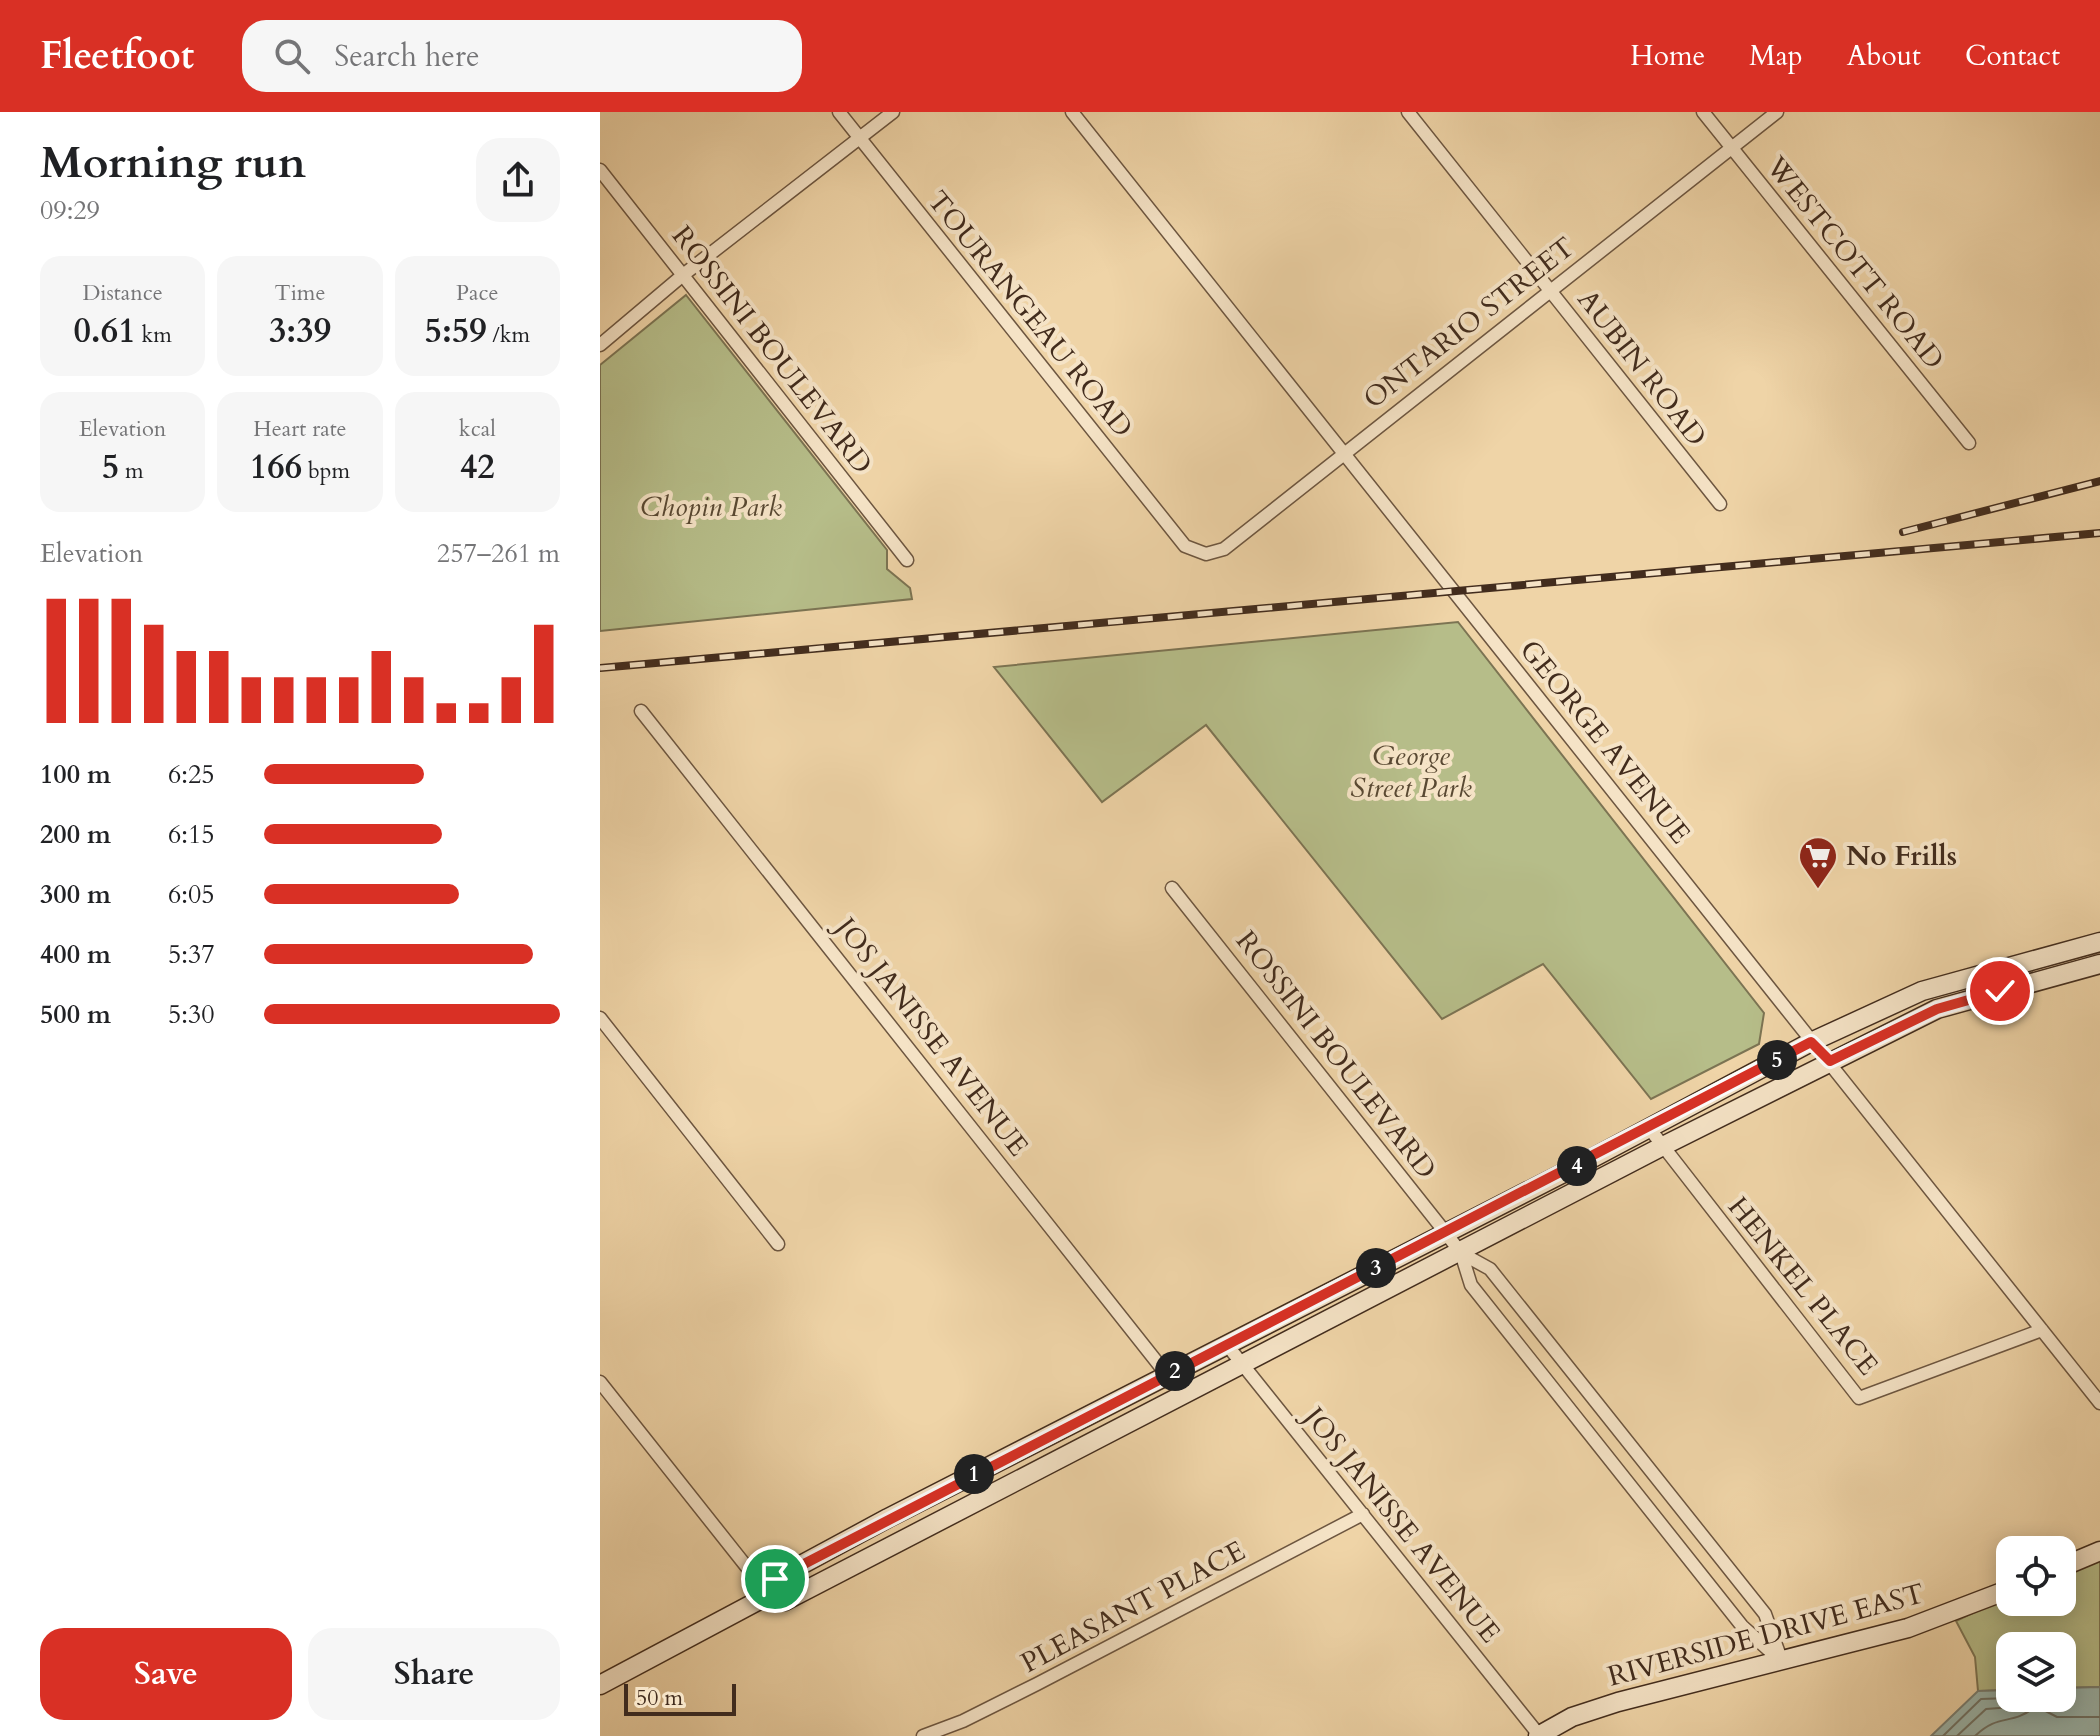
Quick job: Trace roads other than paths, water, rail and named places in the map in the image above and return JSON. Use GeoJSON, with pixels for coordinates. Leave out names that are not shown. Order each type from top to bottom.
{"type":"FeatureCollection","features":[{"type":"Feature","properties":{"kind":"main road"},"geometry":{"type":"LineString","coordinates":[[602,1680],[769,1595],[775,1579],[1811,1042],[1922,991],[2100,942]]}},
{"type":"Feature","properties":{"kind":"main road"},"geometry":{"type":"LineString","coordinates":[[769,1595],[785,1601],[1661,1147],[1937,1009],[2100,964]]}},
{"type":"Feature","properties":{"kind":"main road"},"geometry":{"type":"LineString","coordinates":[[2076,1561],[2100,1551]]}},
{"type":"Feature","properties":{"kind":"main road","name":"RIVERSIDE DRIVE EAST"},"geometry":{"type":"LineString","coordinates":[[1539,1736],[1572,1717],[1618,1702],[1782,1662],[1942,1618],[1996,1595]]}},
{"type":"Feature","properties":{"kind":"street","name":"TOURANGEAU ROAD"},"geometry":{"type":"LineString","coordinates":[[839,112],[1185,546]]}},
{"type":"Feature","properties":{"kind":"street"},"geometry":{"type":"LineString","coordinates":[[600,345],[683,275],[893,112]]}},
{"type":"Feature","properties":{"kind":"street","name":"GEORGE AVENUE"},"geometry":{"type":"LineString","coordinates":[[1072,112],[2100,1403]]}},
{"type":"Feature","properties":{"kind":"street","name":"AUBIN ROAD"},"geometry":{"type":"LineString","coordinates":[[1408,112],[1720,504]]}},
{"type":"Feature","properties":{"kind":"street","name":"WESTCOTT ROAD"},"geometry":{"type":"LineString","coordinates":[[1703,112],[1969,443]]}},
{"type":"Feature","properties":{"kind":"street","name":"ONTARIO STREET"},"geometry":{"type":"LineString","coordinates":[[1185,546],[1206,554],[1224,549],[1777,112]]}},
{"type":"Feature","properties":{"kind":"street","name":"ROSSINI BOULEVARD"},"geometry":{"type":"LineString","coordinates":[[600,170],[907,560]]}},
{"type":"Feature","properties":{"kind":"street","name":"JOS JANISSE AVENUE"},"geometry":{"type":"LineString","coordinates":[[641,711],[1183,1395]]}},
{"type":"Feature","properties":{"kind":"street","name":"ROSSINI BOULEVARD"},"geometry":{"type":"LineString","coordinates":[[1172,888],[1461,1253],[1471,1285],[1742,1626],[1782,1662]]}},
{"type":"Feature","properties":{"kind":"street"},"geometry":{"type":"LineString","coordinates":[[600,1018],[778,1244]]}},
{"type":"Feature","properties":{"kind":"street","name":"HENKEL PLACE"},"geometry":{"type":"LineString","coordinates":[[1649,1128],[1859,1398],[2042,1330]]}},
{"type":"Feature","properties":{"kind":"street","name":"ROSSINI BOULEVARD"},"geometry":{"type":"LineString","coordinates":[[1461,1253],[1490,1269],[1765,1614],[1782,1662]]}},
{"type":"Feature","properties":{"kind":"street","name":"JOS JANISSE AVENUE"},"geometry":{"type":"LineString","coordinates":[[1227,1345],[1539,1736]]}},
{"type":"Feature","properties":{"kind":"street"},"geometry":{"type":"LineString","coordinates":[[1558,1395],[1578,1380]]}},
{"type":"Feature","properties":{"kind":"street"},"geometry":{"type":"LineString","coordinates":[[600,1382],[769,1595]]}},
{"type":"Feature","properties":{"kind":"street"},"geometry":{"type":"LineString","coordinates":[[1649,1509],[1669,1493]]}},
{"type":"Feature","properties":{"kind":"street","name":"PLEASANT PLACE"},"geometry":{"type":"LineString","coordinates":[[923,1736],[963,1721],[1025,1691],[1363,1514]]}},
{"type":"Feature","properties":{"kind":"water"},"geometry":{"type":"Polygon","coordinates":[[[2100,1687],[2100,1736],[1931,1736],[1978,1691],[1996,1690],[1996,1712],[2076,1712],[2076,1688],[2100,1687]]]}},
{"type":"Feature","properties":{"kind":"railway"},"geometry":{"type":"LineString","coordinates":[[1903,532],[2100,481]]}},
{"type":"Feature","properties":{"kind":"railway"},"geometry":{"type":"LineString","coordinates":[[600,668],[2100,533]]}},
{"type":"Feature","properties":{"kind":"place","name":"No Frills"},"geometry":{"type":"Point","coordinates":[1818,890]}},
{"type":"Feature","properties":{"kind":"park label","name":"Chopin Park"},"geometry":{"type":"Point","coordinates":[711,507]}},
{"type":"Feature","properties":{"kind":"park label","name":"George Street Park"},"geometry":{"type":"Point","coordinates":[1411,772]}}]}
